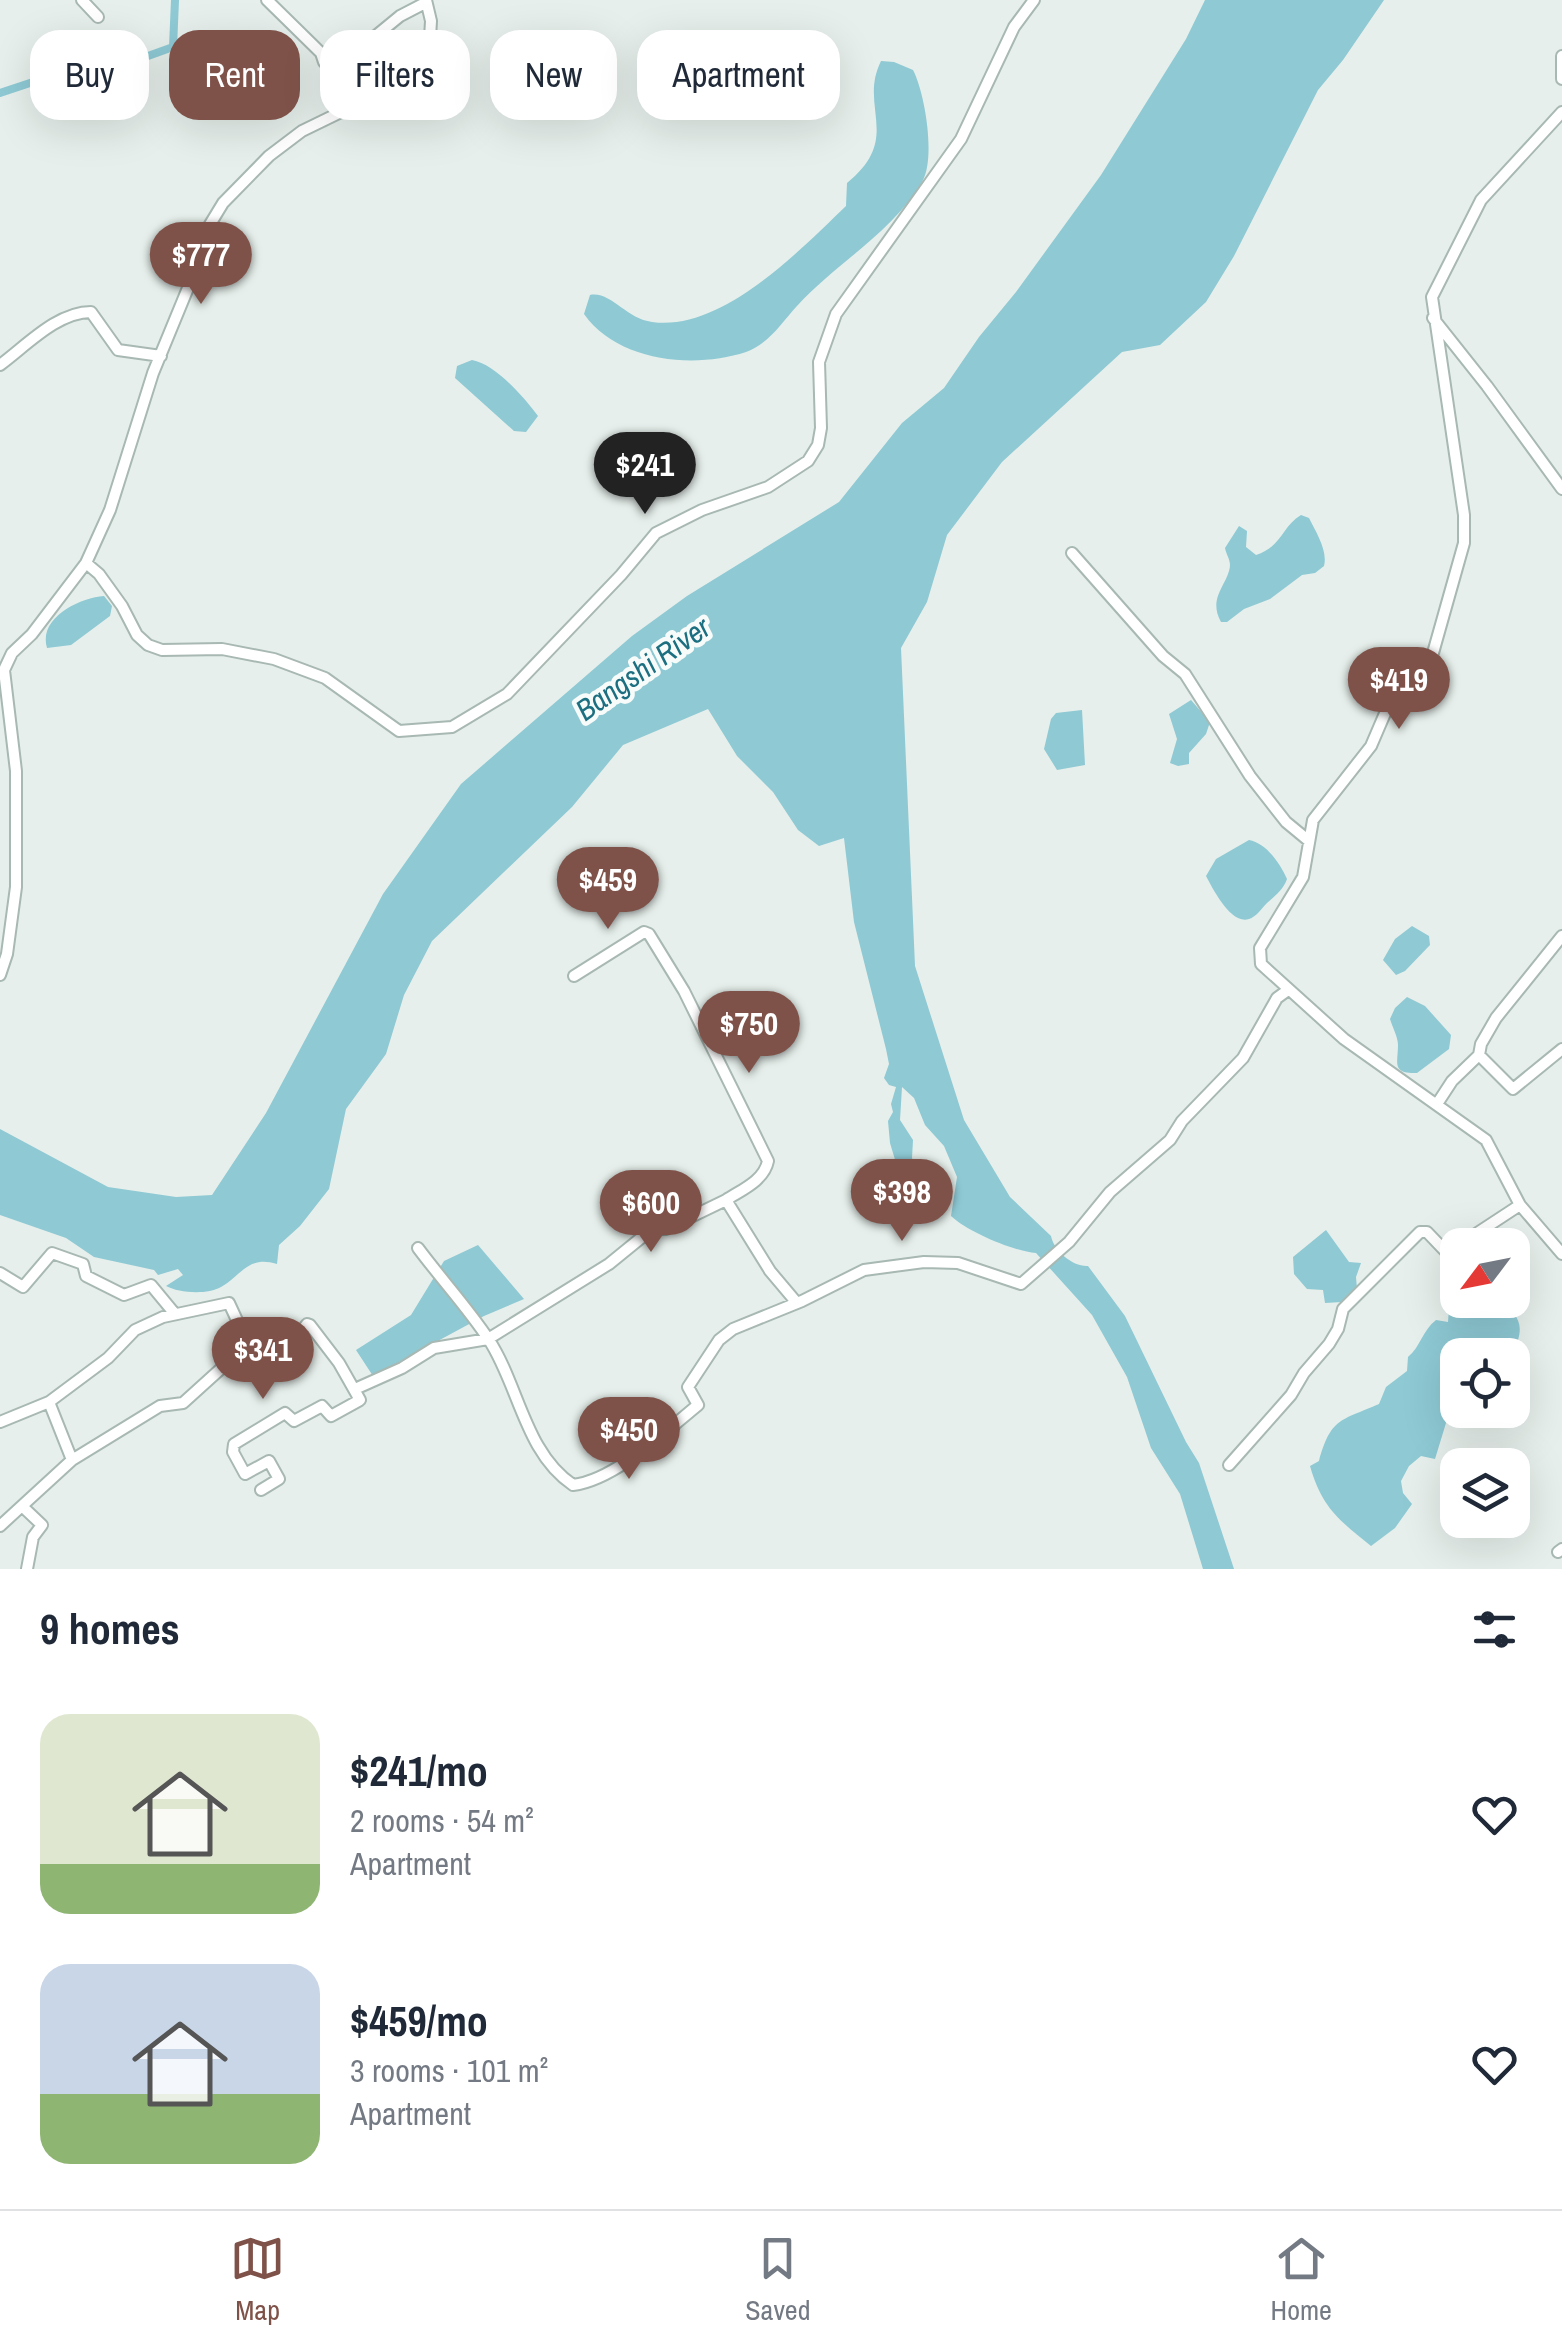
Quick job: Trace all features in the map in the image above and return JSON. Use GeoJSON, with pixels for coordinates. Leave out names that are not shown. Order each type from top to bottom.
{"type":"FeatureCollection","features":[{"type":"Feature","properties":{"kind":"street"},"geometry":{"type":"LineString","coordinates":[[82,0],[98,17]]}},
{"type":"Feature","properties":{"kind":"street"},"geometry":{"type":"LineString","coordinates":[[0,975],[7,954],[16,870],[16,771],[2,668],[86,564],[110,510],[206,231],[223,203],[245,177],[302,131],[341,112],[416,56],[430,38],[426,1],[407,5],[333,70],[266,0]]}},
{"type":"Feature","properties":{"kind":"street"},"geometry":{"type":"LineString","coordinates":[[86,564],[99,574],[137,635],[148,645],[162,650],[222,649],[274,659],[325,678],[377,719],[399,731],[452,727],[474,716],[520,682],[656,533],[702,510],[768,487],[808,461],[818,445],[821,428],[819,362],[836,314],[961,139],[1014,27],[1034,0]]}},
{"type":"Feature","properties":{"kind":"street"},"geometry":{"type":"LineString","coordinates":[[1562,56],[1562,78]]}},
{"type":"Feature","properties":{"kind":"street"},"geometry":{"type":"LineString","coordinates":[[1562,112],[1480,200],[1432,297],[1464,515],[1464,543],[1426,668],[1386,711],[1371,746],[1313,820],[1303,877],[1260,948],[1262,964],[1344,1039],[1486,1140],[1520,1206],[1562,1254]]}},
{"type":"Feature","properties":{"kind":"street"},"geometry":{"type":"LineString","coordinates":[[0,365],[48,328],[78,312],[91,312],[118,350],[161,356]]}},
{"type":"Feature","properties":{"kind":"street"},"geometry":{"type":"LineString","coordinates":[[1433,318],[1562,489]]}},
{"type":"Feature","properties":{"kind":"street"},"geometry":{"type":"LineString","coordinates":[[1072,554],[1162,656],[1186,674],[1250,776],[1286,822],[1309,841]]}},
{"type":"Feature","properties":{"kind":"street"},"geometry":{"type":"LineString","coordinates":[[354,1389],[402,1368],[434,1348],[488,1338],[609,1264],[652,1230],[666,1229],[726,1200],[766,1170],[768,1161],[684,990],[650,934],[644,932],[574,976]]}},
{"type":"Feature","properties":{"kind":"street"},"geometry":{"type":"LineString","coordinates":[[1437,1104],[1452,1081],[1478,1056],[1480,1044],[1496,1018],[1562,936]]}},
{"type":"Feature","properties":{"kind":"street"},"geometry":{"type":"LineString","coordinates":[[418,1248],[488,1338],[546,1458],[567,1481],[582,1484],[662,1438],[698,1406],[688,1387],[719,1340],[733,1329],[864,1270],[924,1262],[958,1263],[1020,1284],[1069,1242],[1110,1192],[1161,1150],[1182,1121],[1244,1058],[1277,998],[1288,990]]}},
{"type":"Feature","properties":{"kind":"street"},"geometry":{"type":"LineString","coordinates":[[1478,1056],[1513,1089],[1562,1049]]}},
{"type":"Feature","properties":{"kind":"street"},"geometry":{"type":"LineString","coordinates":[[726,1200],[770,1271],[796,1303]]}},
{"type":"Feature","properties":{"kind":"street"},"geometry":{"type":"LineString","coordinates":[[1486,1228],[1520,1206]]}},
{"type":"Feature","properties":{"kind":"street"},"geometry":{"type":"LineString","coordinates":[[1229,1465],[1284,1404],[1329,1344],[1343,1309],[1420,1232],[1427,1232],[1440,1246]]}},
{"type":"Feature","properties":{"kind":"street"},"geometry":{"type":"LineString","coordinates":[[0,1273],[24,1287],[52,1253],[83,1264],[86,1276],[124,1295],[149,1284],[175,1314]]}},
{"type":"Feature","properties":{"kind":"street"},"geometry":{"type":"LineString","coordinates":[[0,1422],[49,1402],[108,1358],[135,1330],[175,1314],[229,1303],[254,1357]]}},
{"type":"Feature","properties":{"kind":"street"},"geometry":{"type":"LineString","coordinates":[[0,1526],[72,1460],[160,1406],[183,1403],[239,1356],[273,1354],[294,1341],[310,1324],[360,1400],[332,1416],[322,1406],[294,1421],[284,1413],[234,1444],[233,1452],[245,1474],[269,1461],[279,1479],[261,1490]]}},
{"type":"Feature","properties":{"kind":"street"},"geometry":{"type":"LineString","coordinates":[[49,1402],[72,1460]]}},
{"type":"Feature","properties":{"kind":"street"},"geometry":{"type":"LineString","coordinates":[[22,1506],[42,1524],[33,1537],[28,1569]]}},
{"type":"Feature","properties":{"kind":"water","name":"Bangshi River"},"geometry":{"type":"Polygon","coordinates":[[[1205,0],[1384,0],[1318,90],[1234,256],[1206,302],[1160,345],[1122,352],[1002,462],[947,535],[927,602],[901,648],[915,966],[964,1120],[1010,1197],[1051,1236],[1065,1257],[1088,1266],[1125,1316],[1199,1463],[1234,1569],[1203,1569],[1180,1494],[1151,1448],[1127,1377],[1092,1315],[1036,1253],[991,1240],[951,1216],[957,1177],[944,1146],[925,1125],[914,1098],[902,1087],[900,1120],[913,1140],[912,1158],[926,1195],[925,1216],[919,1220],[913,1187],[899,1173],[890,1143],[888,1121],[896,1087],[884,1078],[889,1064],[854,922],[844,838],[819,846],[798,830],[773,792],[737,756],[708,709],[623,745],[572,807],[432,941],[404,995],[386,1054],[346,1109],[329,1189],[300,1226],[279,1245],[277,1264],[252,1264],[215,1290],[178,1290],[166,1286],[183,1275],[178,1269],[158,1275],[154,1270],[94,1257],[66,1238],[0,1215],[0,1129],[108,1187],[176,1197],[212,1195],[266,1113],[383,894],[461,784],[632,636],[687,596],[839,502],[902,423],[944,388],[1016,292],[1101,175],[1186,39],[1205,0]]]}},
{"type":"Feature","properties":{"kind":"water"},"geometry":{"type":"Polygon","coordinates":[[[881,61],[913,70],[917,80],[928,143],[922,182],[895,217],[812,290],[768,338],[746,352],[726,357],[658,357],[616,343],[584,314],[590,295],[598,295],[643,320],[679,322],[732,301],[783,265],[846,206],[847,183],[864,167],[873,151],[875,78],[881,61]]]}},
{"type":"Feature","properties":{"kind":"water"},"geometry":{"type":"Polygon","coordinates":[[[472,360],[499,374],[538,416],[526,432],[514,431],[455,378],[457,366],[472,360]]]}},
{"type":"Feature","properties":{"kind":"water"},"geometry":{"type":"Polygon","coordinates":[[[1301,515],[1309,518],[1318,535],[1324,566],[1315,573],[1302,575],[1270,599],[1221,622],[1217,598],[1230,565],[1225,548],[1239,526],[1247,531],[1246,547],[1256,555],[1277,542],[1301,515]]]}},
{"type":"Feature","properties":{"kind":"water"},"geometry":{"type":"Polygon","coordinates":[[[104,596],[112,606],[110,616],[71,645],[47,648],[46,637],[54,619],[73,605],[104,596]]]}},
{"type":"Feature","properties":{"kind":"water"},"geometry":{"type":"Polygon","coordinates":[[[1191,700],[1210,722],[1206,734],[1189,753],[1189,764],[1178,766],[1170,763],[1177,739],[1169,714],[1191,700]]]}},
{"type":"Feature","properties":{"kind":"water"},"geometry":{"type":"Polygon","coordinates":[[[1082,710],[1085,765],[1057,770],[1044,749],[1051,719],[1056,713],[1082,710]]]}},
{"type":"Feature","properties":{"kind":"water"},"geometry":{"type":"Polygon","coordinates":[[[1249,840],[1272,855],[1287,879],[1256,914],[1242,919],[1223,905],[1206,876],[1216,859],[1249,840]]]}},
{"type":"Feature","properties":{"kind":"water"},"geometry":{"type":"Polygon","coordinates":[[[1412,926],[1429,936],[1430,945],[1396,975],[1383,960],[1395,939],[1412,926]]]}},
{"type":"Feature","properties":{"kind":"water"},"geometry":{"type":"Polygon","coordinates":[[[1407,997],[1425,1006],[1451,1035],[1449,1049],[1417,1073],[1403,1072],[1398,1066],[1398,1042],[1390,1019],[1407,997]]]}},
{"type":"Feature","properties":{"kind":"water"},"geometry":{"type":"Polygon","coordinates":[[[1326,1230],[1349,1262],[1361,1263],[1357,1289],[1342,1302],[1325,1303],[1323,1290],[1307,1289],[1294,1274],[1293,1257],[1326,1230]]]}},
{"type":"Feature","properties":{"kind":"water"},"geometry":{"type":"Polygon","coordinates":[[[478,1245],[524,1299],[484,1316],[373,1376],[356,1350],[411,1315],[444,1261],[478,1245]]]}},
{"type":"Feature","properties":{"kind":"water"},"geometry":{"type":"Polygon","coordinates":[[[1448,1318],[1516,1318],[1520,1333],[1519,1338],[1440,1338],[1440,1428],[1444,1428],[1435,1459],[1421,1456],[1409,1466],[1401,1481],[1403,1493],[1412,1504],[1395,1528],[1371,1546],[1333,1512],[1320,1493],[1310,1466],[1319,1461],[1328,1436],[1339,1423],[1379,1404],[1386,1387],[1407,1371],[1408,1357],[1431,1324],[1436,1320],[1448,1322],[1448,1318]]]}},
{"type":"Feature","properties":{"kind":"waterway"},"geometry":{"type":"LineString","coordinates":[[0,93],[51,76],[123,65],[173,47],[175,0]]}}]}
